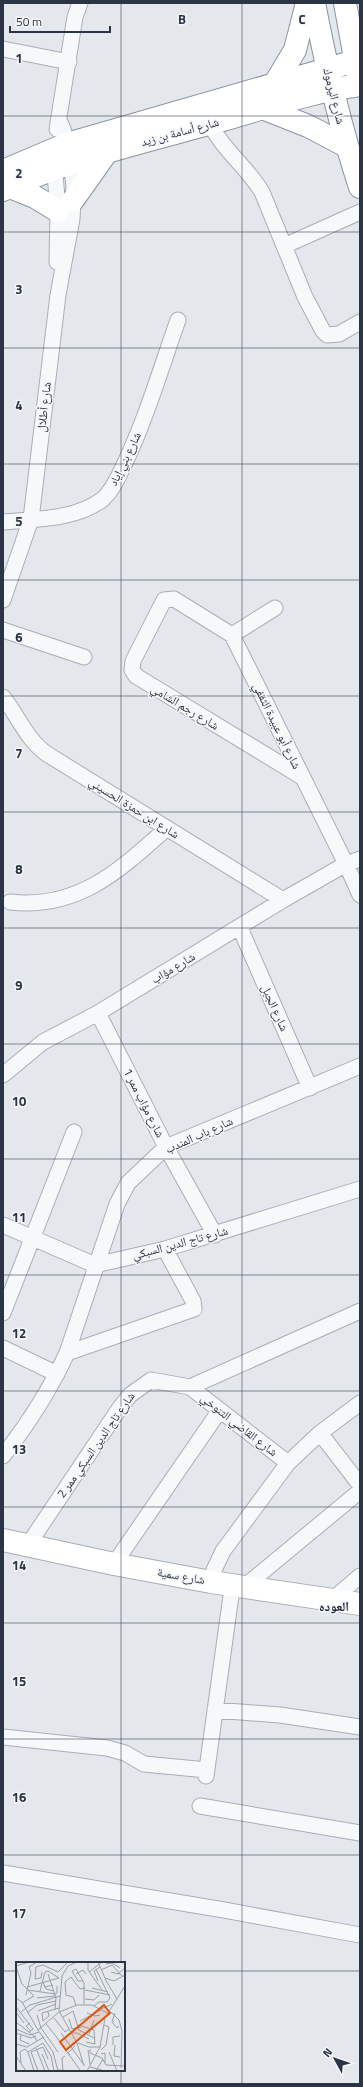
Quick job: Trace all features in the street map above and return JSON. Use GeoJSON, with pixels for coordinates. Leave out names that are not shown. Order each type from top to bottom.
{"type":"FeatureCollection","features":[{"type":"Feature","properties":{"kind":"main road"},"geometry":{"type":"LineString","coordinates":[[274,85],[287,66],[295,50],[307,3]]}},
{"type":"Feature","properties":{"kind":"main road","name":"شارع اليرموك"},"geometry":{"type":"LineString","coordinates":[[314,3],[346,146],[360,187]]}},
{"type":"Feature","properties":{"kind":"main road"},"geometry":{"type":"LineString","coordinates":[[345,3],[360,85]]}},
{"type":"Feature","properties":{"kind":"main road","name":"شارع أسامة بن زيد"},"geometry":{"type":"LineString","coordinates":[[62,157],[107,152],[265,109],[330,79],[355,62]]}},
{"type":"Feature","properties":{"kind":"main road","name":"شارع أسامة بن زيد"},"geometry":{"type":"LineString","coordinates":[[5,182],[62,157],[274,85],[330,79],[360,85]]}},
{"type":"Feature","properties":{"kind":"main road"},"geometry":{"type":"LineString","coordinates":[[265,109],[301,123],[346,146]]}},
{"type":"Feature","properties":{"kind":"main road"},"geometry":{"type":"LineString","coordinates":[[5,182],[35,197],[66,206],[107,152]]}},
{"type":"Feature","properties":{"kind":"main road","name":"شارع سمية"},"geometry":{"type":"LineString","coordinates":[[3,1540],[114,1564],[211,1582],[238,1591],[360,1614]]}},
{"type":"Feature","properties":{"kind":"main road","name":"شارع سمية"},"geometry":{"type":"LineString","coordinates":[[3,1551],[200,1591],[238,1591],[360,1604]]}},
{"type":"Feature","properties":{"kind":"street"},"geometry":{"type":"LineString","coordinates":[[3,49],[69,62],[76,17],[80,3]]}},
{"type":"Feature","properties":{"kind":"street","name":"شارع أطلال"},"geometry":{"type":"LineString","coordinates":[[3,600],[31,519],[58,296],[66,206],[59,120],[69,62]]}},
{"type":"Feature","properties":{"kind":"street"},"geometry":{"type":"LineString","coordinates":[[210,124],[222,145],[255,181],[265,198],[308,303],[325,334],[332,336],[339,334],[360,322]]}},
{"type":"Feature","properties":{"kind":"street"},"geometry":{"type":"LineString","coordinates":[[284,246],[360,212]]}},
{"type":"Feature","properties":{"kind":"street","name":"شارع بني إياد"},"geometry":{"type":"LineString","coordinates":[[3,522],[60,516],[77,512],[103,499],[113,487],[135,443],[178,320]]}},
{"type":"Feature","properties":{"kind":"street","name":"شارع رجم الشامي"},"geometry":{"type":"LineString","coordinates":[[232,635],[174,599],[164,600],[133,661],[132,670],[136,676],[302,777]]}},
{"type":"Feature","properties":{"kind":"street"},"geometry":{"type":"LineString","coordinates":[[232,635],[275,608]]}},
{"type":"Feature","properties":{"kind":"street"},"geometry":{"type":"LineString","coordinates":[[3,630],[84,657]]}},
{"type":"Feature","properties":{"kind":"street","name":"شارع أبو عبيدة الثقفي"},"geometry":{"type":"LineString","coordinates":[[232,635],[302,777],[353,861],[360,895]]}},
{"type":"Feature","properties":{"kind":"street","name":"شارع ابن حمزة الحسيني"},"geometry":{"type":"LineString","coordinates":[[3,697],[38,747],[283,900]]}},
{"type":"Feature","properties":{"kind":"street"},"geometry":{"type":"LineString","coordinates":[[10,902],[40,903],[78,894],[106,878],[134,858],[167,828]]}},
{"type":"Feature","properties":{"kind":"street","name":"شارع مؤاب"},"geometry":{"type":"LineString","coordinates":[[3,1075],[43,1042],[98,1013],[240,928],[283,900],[353,861]]}},
{"type":"Feature","properties":{"kind":"street","name":"شارع الجبل"},"geometry":{"type":"LineString","coordinates":[[240,928],[310,1088]]}},
{"type":"Feature","properties":{"kind":"street","name":"شارع مؤاب ممر 1"},"geometry":{"type":"LineString","coordinates":[[98,1013],[166,1147],[215,1234]]}},
{"type":"Feature","properties":{"kind":"street","name":"شارع باب المندب"},"geometry":{"type":"LineString","coordinates":[[3,1456],[40,1405],[58,1374],[67,1353],[95,1265],[122,1193],[128,1183],[166,1147],[360,1066]]}},
{"type":"Feature","properties":{"kind":"street"},"geometry":{"type":"LineString","coordinates":[[3,1313],[74,1132]]}},
{"type":"Feature","properties":{"kind":"street","name":"شارع تاج الدين السبكي"},"geometry":{"type":"LineString","coordinates":[[95,1265],[165,1249],[360,1189]]}},
{"type":"Feature","properties":{"kind":"street"},"geometry":{"type":"LineString","coordinates":[[3,1225],[95,1265]]}},
{"type":"Feature","properties":{"kind":"street"},"geometry":{"type":"LineString","coordinates":[[67,1353],[194,1309],[193,1301],[165,1249]]}},
{"type":"Feature","properties":{"kind":"street"},"geometry":{"type":"LineString","coordinates":[[190,1387],[360,1310]]}},
{"type":"Feature","properties":{"kind":"street"},"geometry":{"type":"LineString","coordinates":[[3,1348],[58,1374]]}},
{"type":"Feature","properties":{"kind":"street","name":"شارع تاج الدين السبكي ممر 2"},"geometry":{"type":"LineString","coordinates":[[28,1545],[130,1395],[151,1380],[190,1387]]}},
{"type":"Feature","properties":{"kind":"street","name":"شارع القاضي التنوخي"},"geometry":{"type":"LineString","coordinates":[[190,1387],[288,1463]]}},
{"type":"Feature","properties":{"kind":"street"},"geometry":{"type":"LineString","coordinates":[[211,1582],[214,1570],[223,1552],[288,1463],[320,1433],[360,1403]]}},
{"type":"Feature","properties":{"kind":"street"},"geometry":{"type":"LineString","coordinates":[[114,1564],[220,1410]]}},
{"type":"Feature","properties":{"kind":"street"},"geometry":{"type":"LineString","coordinates":[[320,1433],[360,1486]]}},
{"type":"Feature","properties":{"kind":"street"},"geometry":{"type":"LineString","coordinates":[[3,1737],[108,1748],[125,1753],[144,1764],[206,1773],[215,1710],[238,1591],[360,1491]]}},
{"type":"Feature","properties":{"kind":"street"},"geometry":{"type":"LineString","coordinates":[[332,1600],[360,1576]]}},
{"type":"Feature","properties":{"kind":"street"},"geometry":{"type":"LineString","coordinates":[[215,1710],[280,1715],[360,1727]]}},
{"type":"Feature","properties":{"kind":"street"},"geometry":{"type":"LineString","coordinates":[[200,1806],[360,1833]]}},
{"type":"Feature","properties":{"kind":"street"},"geometry":{"type":"LineString","coordinates":[[3,1873],[183,1902],[360,1935]]}},
{"type":"Feature","properties":{"kind":"district","name":"العوده"},"geometry":{"type":"Point","coordinates":[334,1606]}}]}
